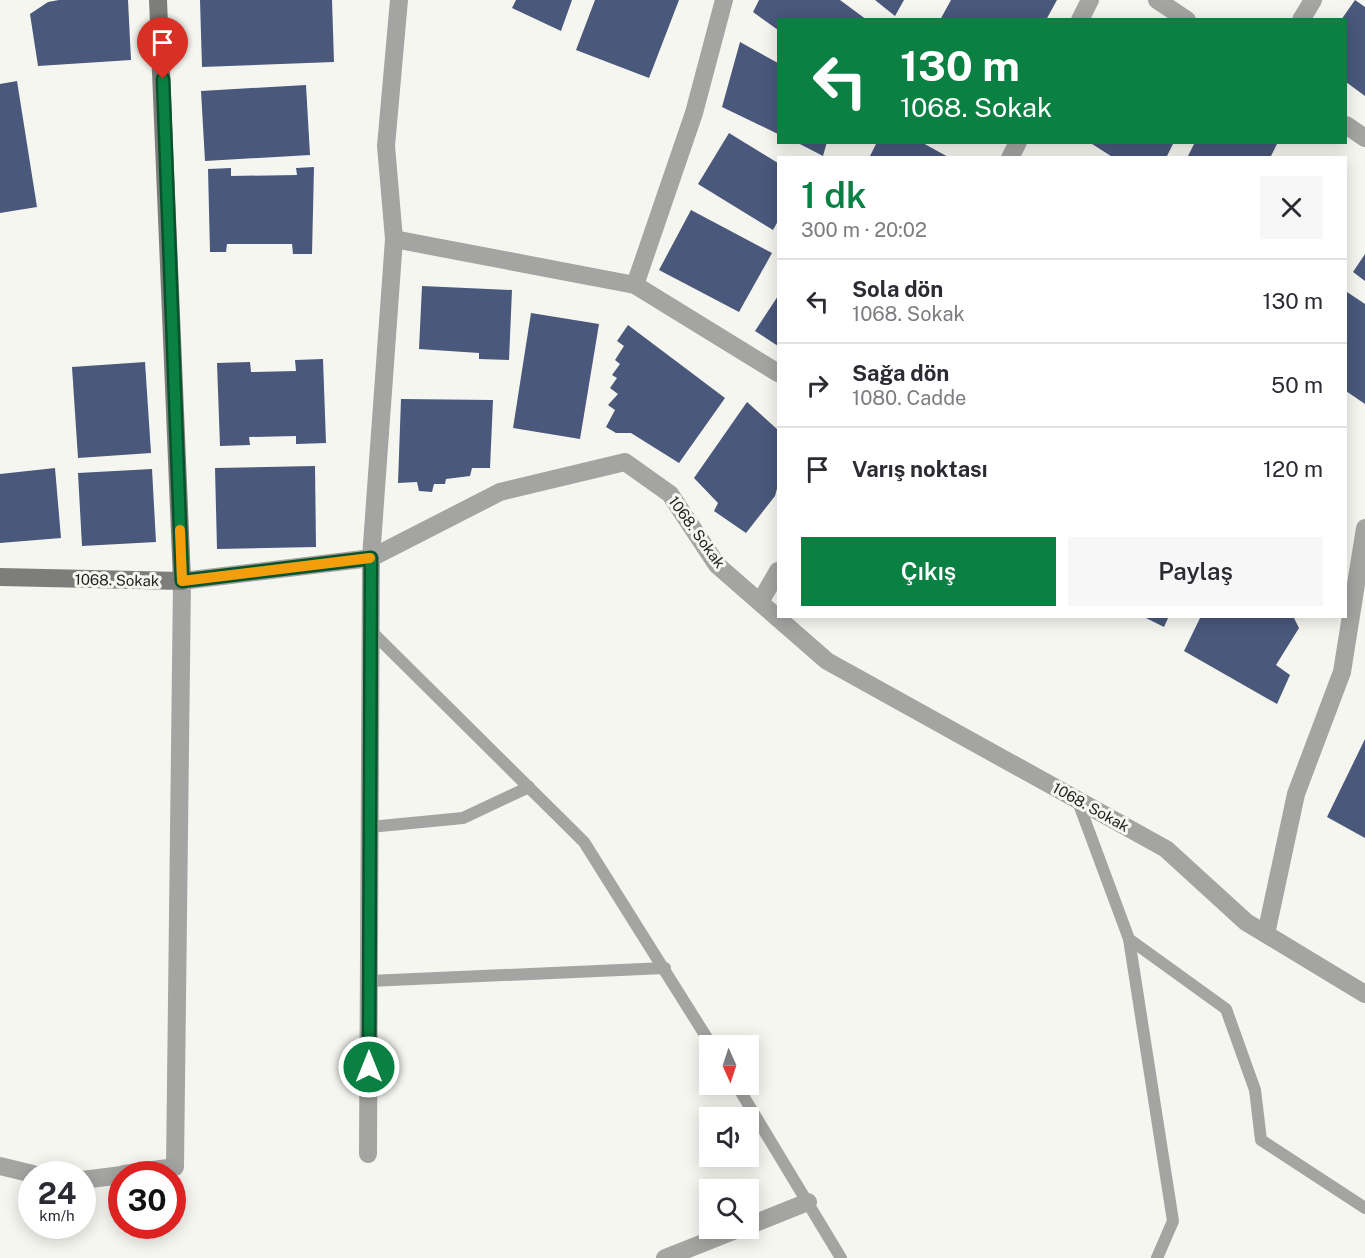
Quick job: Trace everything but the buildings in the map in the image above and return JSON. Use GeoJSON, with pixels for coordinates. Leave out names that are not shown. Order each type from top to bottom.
{"type":"FeatureCollection","features":[{"type":"Feature","properties":{"kind":"street"},"geometry":{"type":"LineString","coordinates":[[158,0],[182,581],[175,1161]]}},
{"type":"Feature","properties":{"kind":"street"},"geometry":{"type":"LineString","coordinates":[[368,1154],[371,558],[394,239],[386,146],[399,0]]}},
{"type":"Feature","properties":{"kind":"street"},"geometry":{"type":"LineString","coordinates":[[635,285],[694,113],[724,0]]}},
{"type":"Feature","properties":{"kind":"street"},"geometry":{"type":"LineString","coordinates":[[1081,18],[1090,0]]}},
{"type":"Feature","properties":{"kind":"street"},"geometry":{"type":"LineString","coordinates":[[1156,0],[1183,18]]}},
{"type":"Feature","properties":{"kind":"street"},"geometry":{"type":"LineString","coordinates":[[1302,18],[1313,0]]}},
{"type":"Feature","properties":{"kind":"street"},"geometry":{"type":"LineString","coordinates":[[1347,126],[1365,138]]}},
{"type":"Feature","properties":{"kind":"street"},"geometry":{"type":"LineString","coordinates":[[394,239],[635,285],[777,372]]}},
{"type":"Feature","properties":{"kind":"street","name":"1068. Sokak"},"geometry":{"type":"LineString","coordinates":[[0,577],[182,581],[371,558],[500,492],[624,462],[670,494],[717,565],[777,617]]}},
{"type":"Feature","properties":{"kind":"street"},"geometry":{"type":"LineString","coordinates":[[1266,934],[1296,794],[1342,672],[1357,549],[1365,528]]}},
{"type":"Feature","properties":{"kind":"street"},"geometry":{"type":"LineString","coordinates":[[760,602],[777,573]]}},
{"type":"Feature","properties":{"kind":"street","name":"1068. Sokak"},"geometry":{"type":"LineString","coordinates":[[778,618],[827,661],[1166,849],[1246,922],[1365,994]]}},
{"type":"Feature","properties":{"kind":"street"},"geometry":{"type":"LineString","coordinates":[[0,1166],[18,1170]]}},
{"type":"Feature","properties":{"kind":"street"},"geometry":{"type":"LineString","coordinates":[[759,1222],[808,1202]]}},
{"type":"Feature","properties":{"kind":"street"},"geometry":{"type":"LineString","coordinates":[[665,1258],[713,1239]]}},
{"type":"Feature","properties":{"kind":"lane"},"geometry":{"type":"LineString","coordinates":[[371,631],[584,842],[705,1035]]}},
{"type":"Feature","properties":{"kind":"lane"},"geometry":{"type":"LineString","coordinates":[[370,827],[463,818],[529,787]]}},
{"type":"Feature","properties":{"kind":"lane"},"geometry":{"type":"LineString","coordinates":[[1077,799],[1129,939],[1173,1221],[1156,1258]]}},
{"type":"Feature","properties":{"kind":"lane"},"geometry":{"type":"LineString","coordinates":[[1129,939],[1226,1009],[1256,1090],[1261,1140],[1365,1209]]}},
{"type":"Feature","properties":{"kind":"lane"},"geometry":{"type":"LineString","coordinates":[[369,981],[665,968]]}},
{"type":"Feature","properties":{"kind":"lane"},"geometry":{"type":"LineString","coordinates":[[743,1095],[841,1258]]}},
{"type":"Feature","properties":{"kind":"slow traffic"},"geometry":{"type":"LineString","coordinates":[[180,530],[182,581],[370,558]]}},
{"type":"Feature","properties":{"kind":"route"},"geometry":{"type":"LineString","coordinates":[[163,79],[182,581],[371,558],[369,1067]]}}]}
